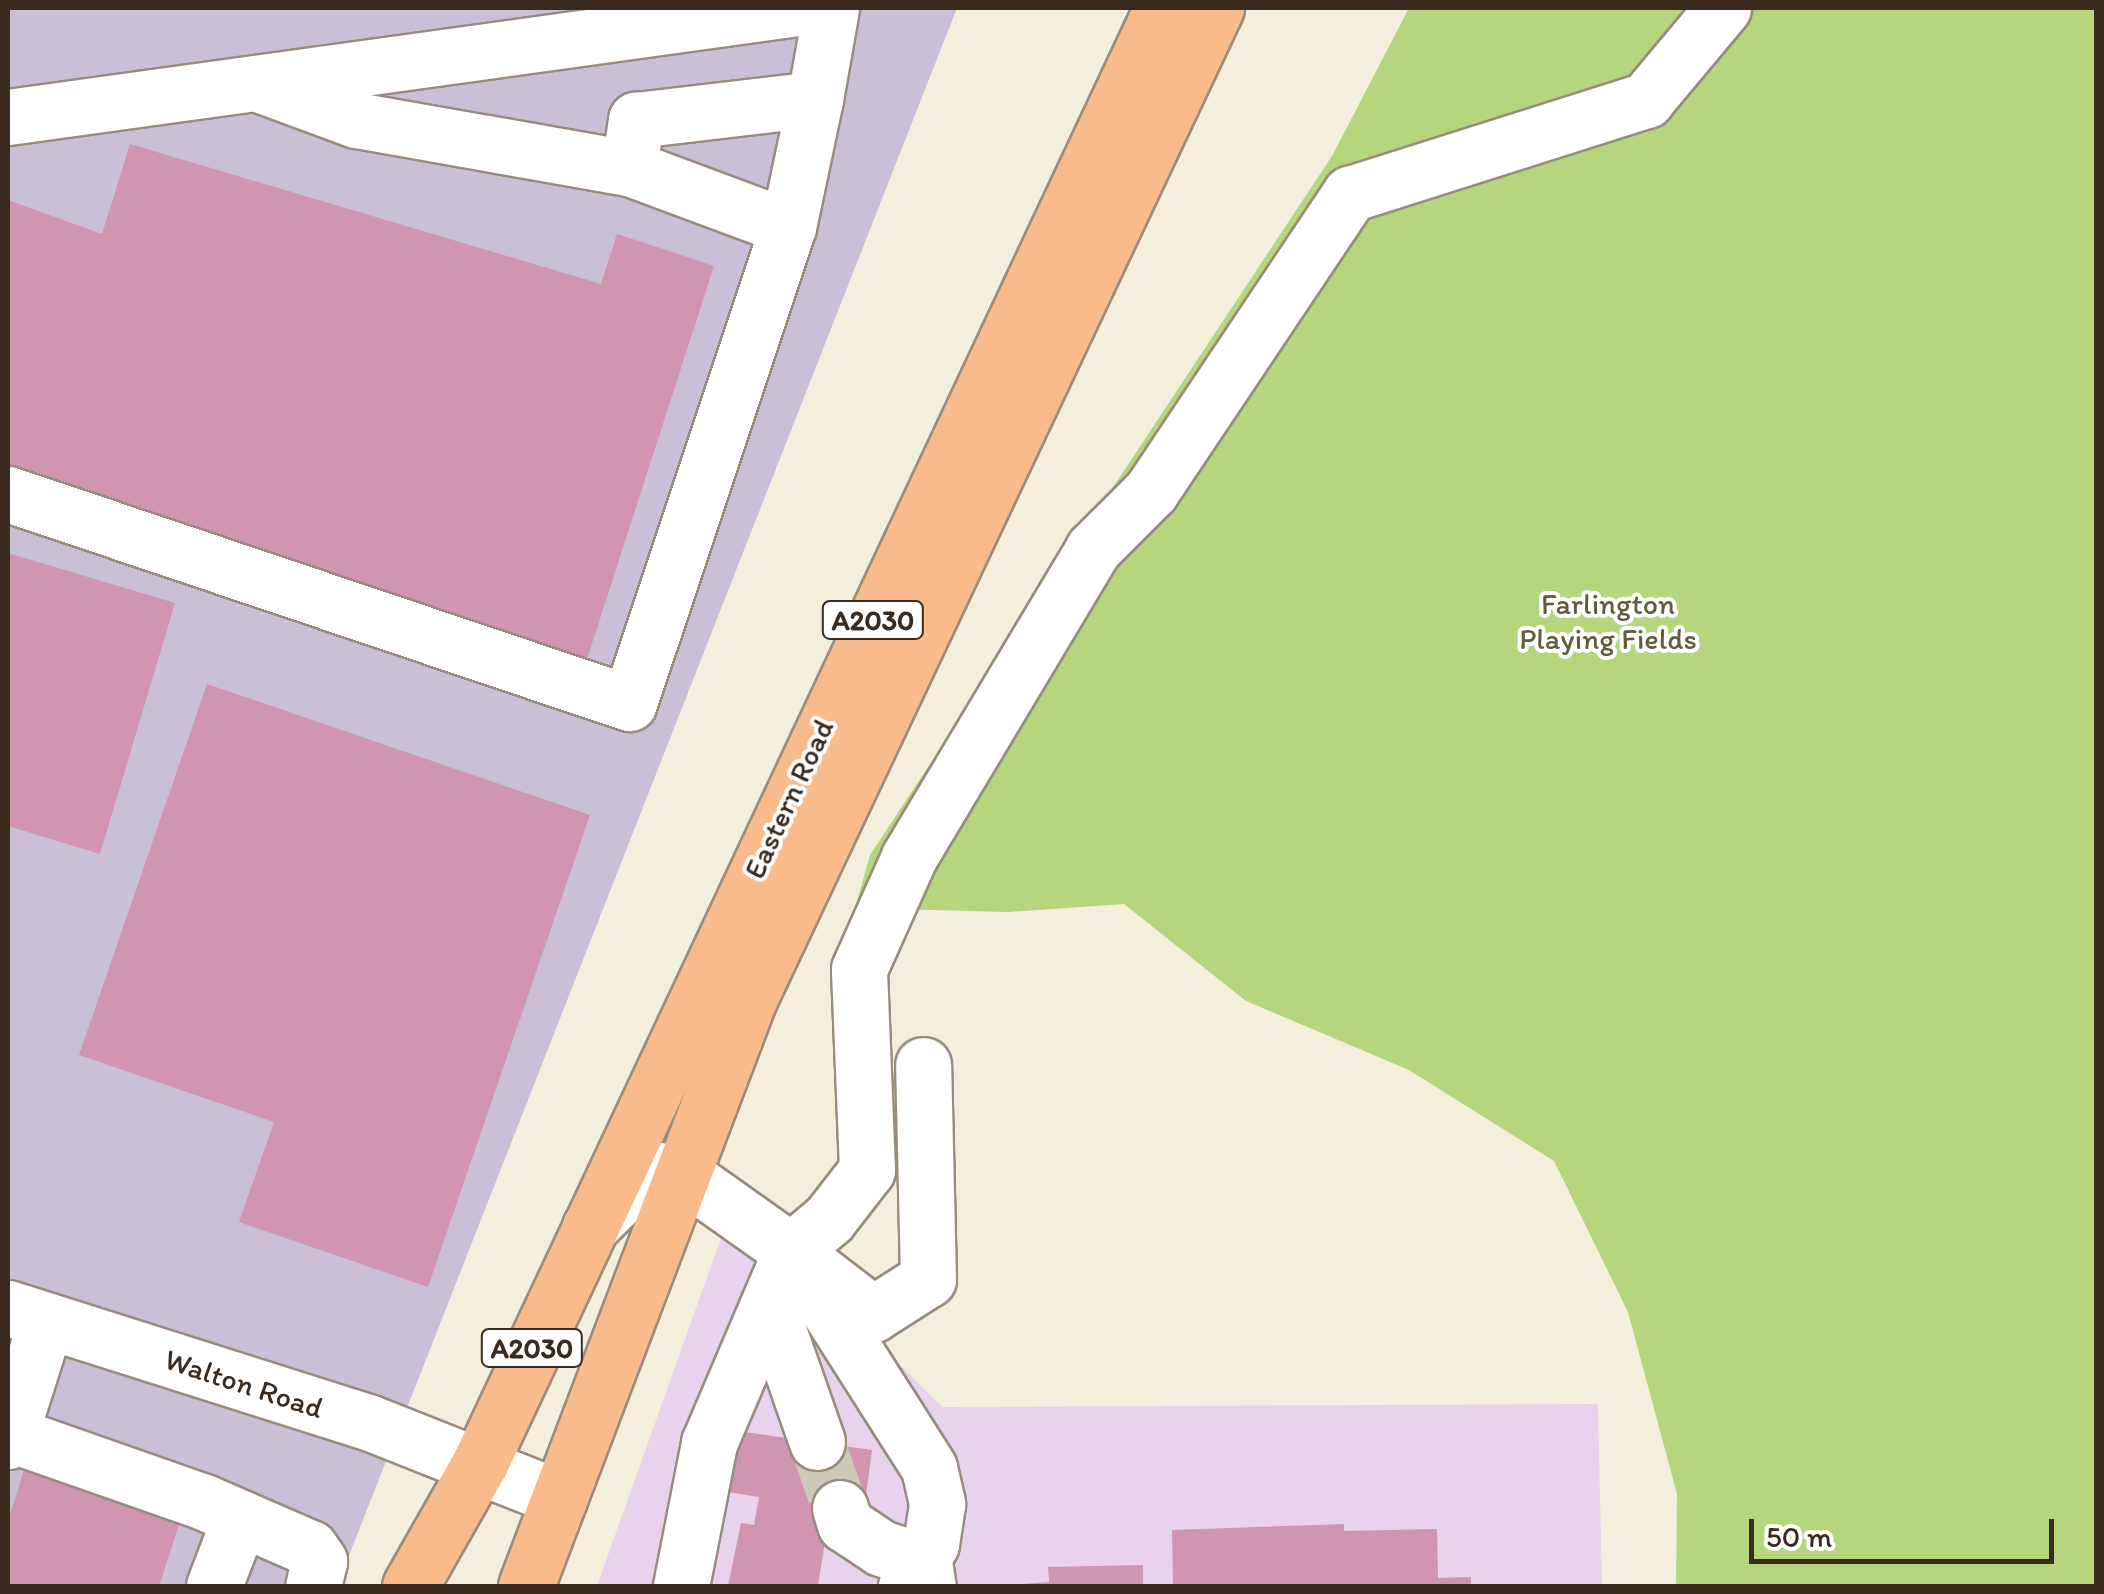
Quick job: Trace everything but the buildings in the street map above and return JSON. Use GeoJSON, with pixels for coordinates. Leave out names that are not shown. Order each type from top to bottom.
{"type":"FeatureCollection","features":[{"type":"Feature","properties":{"kind":"main road","name":"Eastern Road"},"geometry":{"type":"LineString","coordinates":[[410,1586],[480,1464],[584,1233],[1162,8]]}},
{"type":"Feature","properties":{"kind":"main road","name":"Eastern Road"},"geometry":{"type":"LineString","coordinates":[[526,1586],[560,1498],[578,1434],[792,903],[1216,8]]}},
{"type":"Feature","properties":{"kind":"street"},"geometry":{"type":"LineString","coordinates":[[8,116],[798,8]]}},
{"type":"Feature","properties":{"kind":"street"},"geometry":{"type":"LineString","coordinates":[[8,494],[629,703],[788,227],[830,8]]}},
{"type":"Feature","properties":{"kind":"street"},"geometry":{"type":"LineString","coordinates":[[680,1586],[709,1443],[791,1251],[829,1219],[867,1170],[859,969],[909,857],[1093,549],[1151,490],[1350,194],[1646,100],[1723,8]]}},
{"type":"Feature","properties":{"kind":"street"},"geometry":{"type":"LineString","coordinates":[[253,82],[356,120],[629,168],[788,227]]}},
{"type":"Feature","properties":{"kind":"street"},"geometry":{"type":"LineString","coordinates":[[629,168],[636,120],[815,98]]}},
{"type":"Feature","properties":{"kind":"street"},"geometry":{"type":"LineString","coordinates":[[584,1233],[642,1177],[659,1170],[685,1176],[873,1314],[928,1279],[929,1174],[923,1065]]}},
{"type":"Feature","properties":{"kind":"street"},"geometry":{"type":"LineString","coordinates":[[867,1170],[929,1174]]}},
{"type":"Feature","properties":{"kind":"street"},"geometry":{"type":"LineString","coordinates":[[791,1251],[929,1468],[937,1504],[919,1578],[846,1524],[840,1508]]}},
{"type":"Feature","properties":{"kind":"street"},"geometry":{"type":"LineString","coordinates":[[770,1304],[817,1442]]}},
{"type":"Feature","properties":{"kind":"street"},"geometry":{"type":"LineString","coordinates":[[27,1314],[9,1438],[240,1518],[310,1548],[319,1562],[313,1586]]}},
{"type":"Feature","properties":{"kind":"street","name":"Walton Road"},"geometry":{"type":"LineString","coordinates":[[27,1314],[480,1464],[560,1498]]}},
{"type":"Feature","properties":{"kind":"street"},"geometry":{"type":"LineString","coordinates":[[214,1586],[240,1518]]}},
{"type":"Feature","properties":{"kind":"shaded area"},"geometry":{"type":"Polygon","coordinates":[[[8,8],[957,8],[337,1586],[8,1586],[8,8]]]}},
{"type":"Feature","properties":{"kind":"shaded area"},"geometry":{"type":"Polygon","coordinates":[[[735,1199],[942,1407],[1598,1404],[1602,1586],[597,1586],[735,1199]]]}},
{"type":"Feature","properties":{"kind":"green space","name":"Farlington Playing Fields"},"geometry":{"type":"Polygon","coordinates":[[[1409,8],[2096,8],[2096,1586],[1676,1586],[1677,1494],[1628,1312],[1554,1161],[1409,1070],[1246,1001],[1124,904],[1008,912],[855,908],[870,855],[1332,156],[1409,8]]]}},
{"type":"Feature","properties":{"kind":"tunnel"},"geometry":{"type":"LineString","coordinates":[[817,1442],[840,1508]]}}]}
